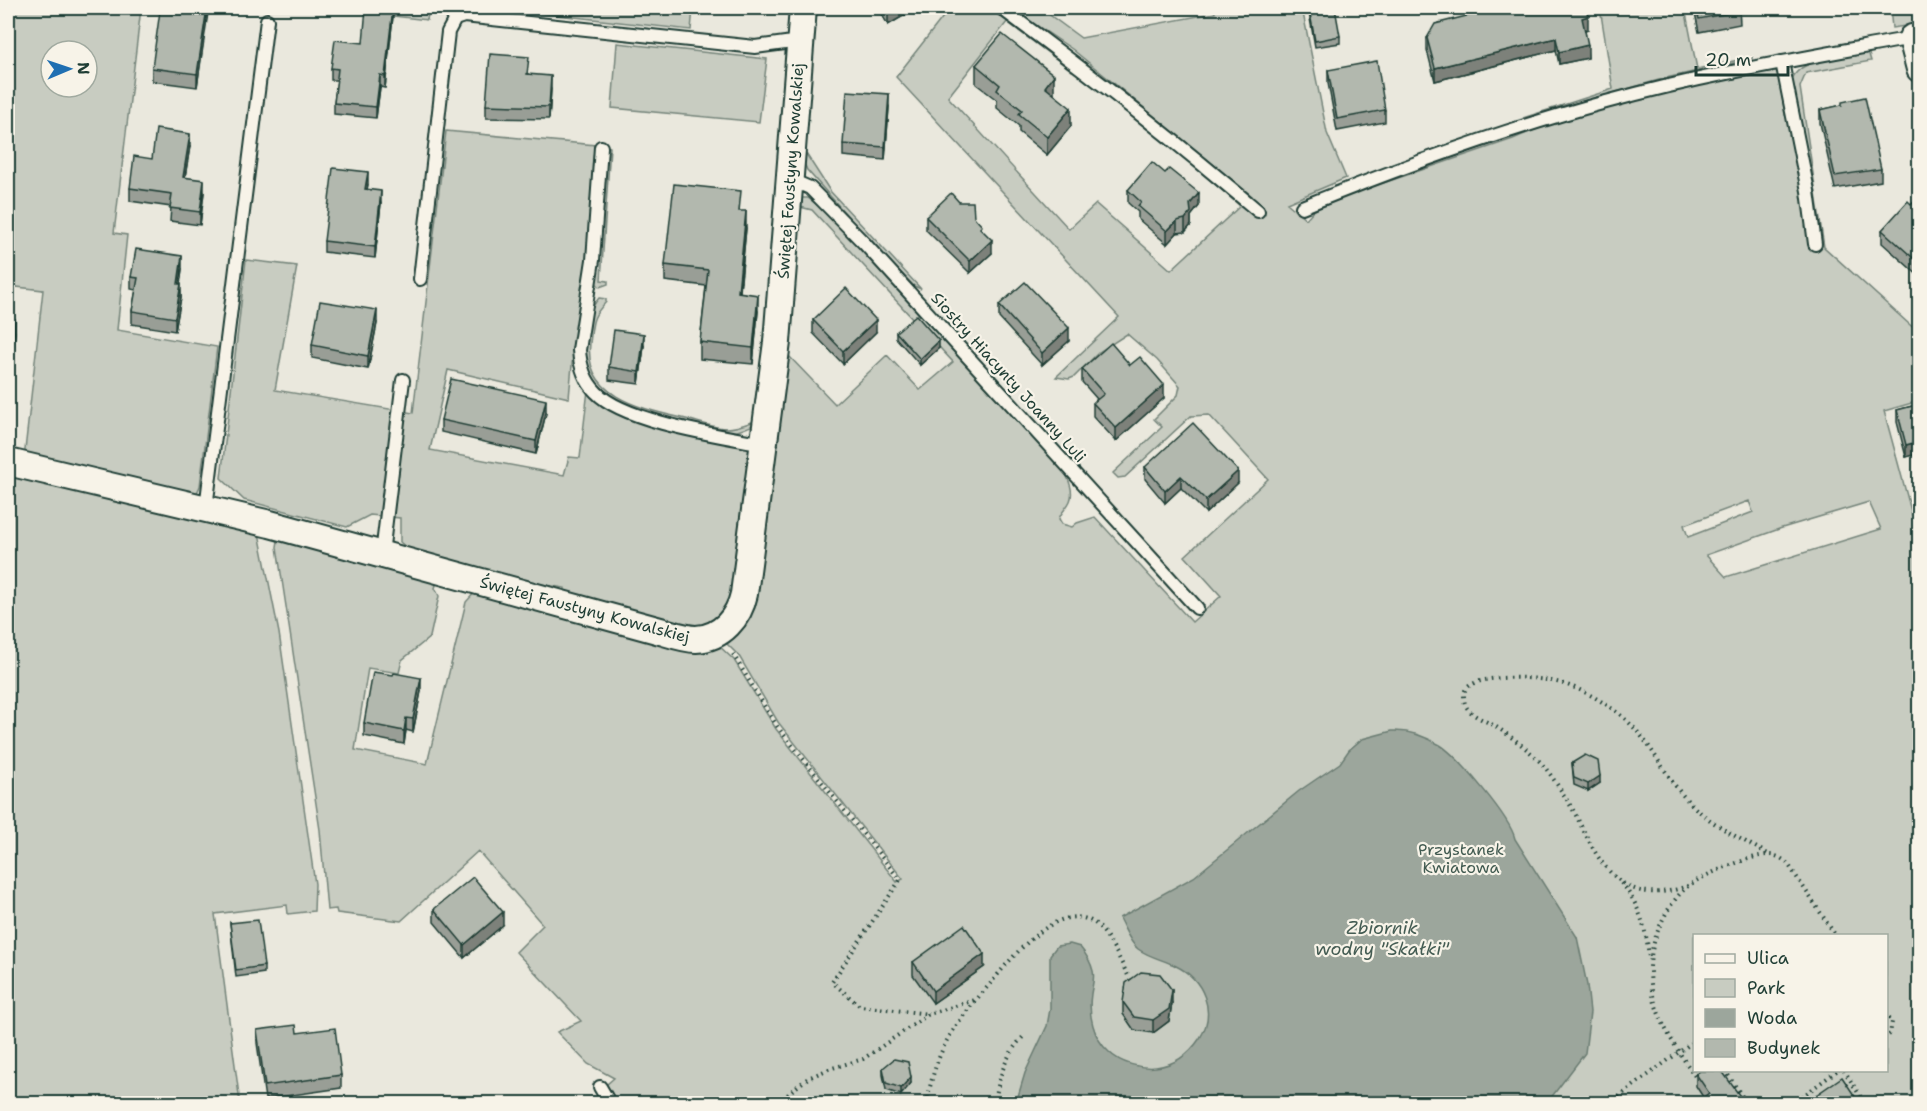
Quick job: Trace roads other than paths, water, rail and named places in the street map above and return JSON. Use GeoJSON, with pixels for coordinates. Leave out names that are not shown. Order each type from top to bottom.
{"type":"FeatureCollection","features":[{"type":"Feature","properties":{"kind":"street","name":"Świętej Faustyny Kowalskiej"},"geometry":{"type":"LineString","coordinates":[[8,462],[206,508],[675,635],[695,639],[713,635],[729,623],[743,601],[777,342],[803,8]]}},
{"type":"Feature","properties":{"kind":"street"},"geometry":{"type":"LineString","coordinates":[[1916,37],[1920,69]]}},
{"type":"Feature","properties":{"kind":"lane"},"geometry":{"type":"LineString","coordinates":[[1001,8],[1088,72],[1258,211]]}},
{"type":"Feature","properties":{"kind":"lane"},"geometry":{"type":"LineString","coordinates":[[420,279],[448,32],[455,19],[464,16],[755,47],[800,41]]}},
{"type":"Feature","properties":{"kind":"lane"},"geometry":{"type":"LineString","coordinates":[[206,508],[267,20]]}},
{"type":"Feature","properties":{"kind":"lane"},"geometry":{"type":"LineString","coordinates":[[1302,207],[1425,159],[1605,102],[1689,81],[1916,37]]}},
{"type":"Feature","properties":{"kind":"lane"},"geometry":{"type":"LineString","coordinates":[[1782,62],[1808,191],[1815,244]]}},
{"type":"Feature","properties":{"kind":"lane"},"geometry":{"type":"LineString","coordinates":[[601,147],[594,249],[579,350],[580,364],[587,379],[596,392],[608,402],[641,417],[764,444]]}},
{"type":"Feature","properties":{"kind":"lane","name":"Siostry Hiacynty Joanny Luli"},"geometry":{"type":"LineString","coordinates":[[789,179],[810,188],[864,243],[1197,608]]}},
{"type":"Feature","properties":{"kind":"lane"},"geometry":{"type":"LineString","coordinates":[[382,554],[403,380]]}},
{"type":"Feature","properties":{"kind":"lane"},"geometry":{"type":"LineString","coordinates":[[600,1087],[610,1104]]}},
{"type":"Feature","properties":{"kind":"water","name":"Zbiornik wodny \"Skałki\""},"geometry":{"type":"Polygon","coordinates":[[[1392,731],[1423,736],[1440,745],[1471,774],[1504,817],[1515,839],[1577,937],[1590,1012],[1585,1053],[1547,1103],[1016,1103],[1025,1073],[1047,1026],[1050,1009],[1050,955],[1057,946],[1070,944],[1080,947],[1088,959],[1094,974],[1090,1002],[1095,1033],[1114,1056],[1131,1064],[1156,1067],[1176,1061],[1192,1049],[1205,1028],[1207,1017],[1207,1007],[1200,987],[1194,979],[1176,966],[1138,949],[1119,918],[1194,877],[1299,791],[1340,763],[1349,750],[1362,739],[1392,731]]]}},
{"type":"Feature","properties":{"kind":"park label","name":"Przystanek Kwiatowa"},"geometry":{"type":"Point","coordinates":[1461,858]}}]}
